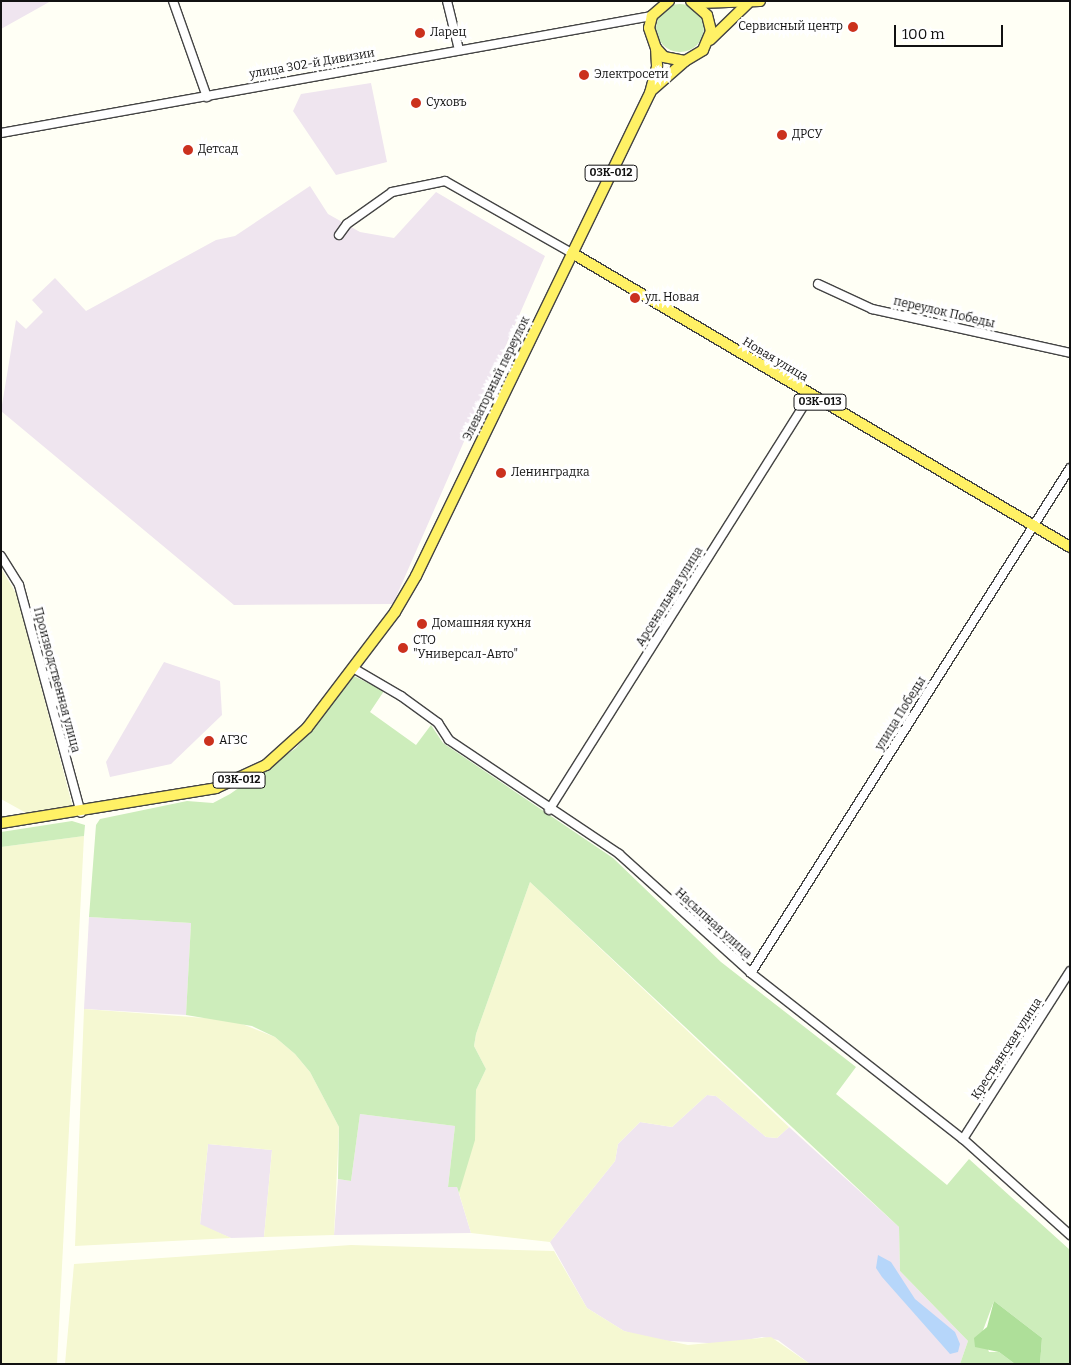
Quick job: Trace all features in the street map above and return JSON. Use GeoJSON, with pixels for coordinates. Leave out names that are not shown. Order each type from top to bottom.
{"type":"FeatureCollection","features":[{"type":"Feature","properties":{"kind":"main road"},"geometry":{"type":"LineString","coordinates":[[695,2],[749,3],[760,1]]}},
{"type":"Feature","properties":{"kind":"main road"},"geometry":{"type":"LineString","coordinates":[[650,28],[652,16],[668,2]]}},
{"type":"Feature","properties":{"kind":"main road"},"geometry":{"type":"LineString","coordinates":[[695,2],[710,23],[708,42]]}},
{"type":"Feature","properties":{"kind":"main road"},"geometry":{"type":"LineString","coordinates":[[708,42],[731,16],[749,3]]}},
{"type":"Feature","properties":{"kind":"main road","name":"Элеваторный переулок"},"geometry":{"type":"LineString","coordinates":[[353,668],[416,576],[650,93],[657,66],[656,48],[650,28]]}},
{"type":"Feature","properties":{"kind":"main road","name":"Элеваторный переулок"},"geometry":{"type":"LineString","coordinates":[[650,93],[685,60],[708,42]]}},
{"type":"Feature","properties":{"kind":"main road"},"geometry":{"type":"LineString","coordinates":[[656,48],[664,57],[685,60]]}},
{"type":"Feature","properties":{"kind":"main road","name":"Новая улица"},"geometry":{"type":"LineString","coordinates":[[572,254],[810,396],[1070,547]]}},
{"type":"Feature","properties":{"kind":"main road","name":"03К-012"},"geometry":{"type":"LineString","coordinates":[[1,823],[81,813],[190,795],[242,779],[294,741],[353,668]]}},
{"type":"Feature","properties":{"kind":"street"},"geometry":{"type":"LineString","coordinates":[[173,1],[207,97]]}},
{"type":"Feature","properties":{"kind":"street"},"geometry":{"type":"LineString","coordinates":[[447,1],[459,50]]}},
{"type":"Feature","properties":{"kind":"street","name":"улица 302-й Дивизии"},"geometry":{"type":"LineString","coordinates":[[1,133],[459,50],[628,23],[652,16]]}},
{"type":"Feature","properties":{"kind":"street","name":"улица 302-й Дивизии"},"geometry":{"type":"LineString","coordinates":[[628,23],[650,28]]}},
{"type":"Feature","properties":{"kind":"street"},"geometry":{"type":"LineString","coordinates":[[339,235],[347,224],[392,192],[445,181],[572,254]]}},
{"type":"Feature","properties":{"kind":"street","name":"переулок Победы"},"geometry":{"type":"LineString","coordinates":[[818,284],[872,309],[1070,354]]}},
{"type":"Feature","properties":{"kind":"street","name":"Арсенальная улица"},"geometry":{"type":"LineString","coordinates":[[549,810],[810,396]]}},
{"type":"Feature","properties":{"kind":"street","name":"улица Победы"},"geometry":{"type":"LineString","coordinates":[[751,972],[1070,468]]}},
{"type":"Feature","properties":{"kind":"street","name":"Производственная улица"},"geometry":{"type":"LineString","coordinates":[[1,556],[19,585],[81,813]]}},
{"type":"Feature","properties":{"kind":"street","name":"Насыпная улица"},"geometry":{"type":"LineString","coordinates":[[353,668],[401,696],[438,723],[448,740],[549,810],[619,854],[751,972],[962,1139],[1070,1235]]}},
{"type":"Feature","properties":{"kind":"street","name":"Крестьянская улица"},"geometry":{"type":"LineString","coordinates":[[962,1139],[1070,971]]}},
{"type":"Feature","properties":{"kind":"shaded area"},"geometry":{"type":"Polygon","coordinates":[[[1,1],[51,1],[1,29],[1,1]]]}},
{"type":"Feature","properties":{"kind":"shaded area"},"geometry":{"type":"Polygon","coordinates":[[[371,83],[387,162],[336,175],[293,111],[301,94],[371,83]]]}},
{"type":"Feature","properties":{"kind":"shaded area"},"geometry":{"type":"Polygon","coordinates":[[[310,186],[328,214],[360,232],[394,238],[436,192],[545,256],[393,604],[234,605],[1,411],[16,320],[26,329],[43,312],[32,300],[55,278],[86,311],[216,240],[235,236],[310,186]]]}},
{"type":"Feature","properties":{"kind":"shaded area"},"geometry":{"type":"Polygon","coordinates":[[[164,662],[220,681],[222,715],[171,764],[110,777],[106,762],[164,662]]]}},
{"type":"Feature","properties":{"kind":"shaded area"},"geometry":{"type":"Polygon","coordinates":[[[89,917],[191,923],[186,1015],[84,1009],[89,917]]]}},
{"type":"Feature","properties":{"kind":"shaded area"},"geometry":{"type":"Polygon","coordinates":[[[707,1095],[716,1096],[766,1137],[777,1138],[789,1127],[899,1227],[900,1271],[968,1341],[960,1364],[810,1364],[778,1340],[762,1337],[726,1344],[652,1340],[624,1331],[587,1308],[550,1242],[615,1161],[618,1144],[640,1122],[672,1127],[707,1095]]]}},
{"type":"Feature","properties":{"kind":"shaded area"},"geometry":{"type":"Polygon","coordinates":[[[360,1114],[455,1126],[448,1187],[457,1187],[471,1233],[334,1235],[338,1179],[351,1181],[360,1114]]]}},
{"type":"Feature","properties":{"kind":"shaded area"},"geometry":{"type":"Polygon","coordinates":[[[208,1144],[272,1150],[264,1237],[231,1238],[200,1225],[208,1144]]]}},
{"type":"Feature","properties":{"kind":"green space"},"geometry":{"type":"Polygon","coordinates":[[[675,4],[685,4],[697,11],[704,23],[704,33],[697,45],[685,52],[675,52],[667,48],[660,41],[656,33],[656,23],[660,15],[667,8],[675,4]]]}},
{"type":"Feature","properties":{"kind":"green space"},"geometry":{"type":"Polygon","coordinates":[[[1,568],[17,595],[73,808],[28,814],[1,799],[1,568]]]}},
{"type":"Feature","properties":{"kind":"green space"},"geometry":{"type":"Polygon","coordinates":[[[354,676],[384,691],[370,712],[416,745],[431,725],[443,743],[613,858],[721,962],[856,1067],[836,1094],[947,1185],[969,1159],[1070,1250],[1070,1364],[1040,1364],[1042,1338],[994,1301],[982,1333],[989,1352],[999,1352],[1015,1364],[960,1364],[968,1341],[900,1271],[899,1227],[530,882],[476,1034],[474,1046],[486,1069],[476,1090],[475,1140],[459,1193],[457,1187],[448,1187],[455,1126],[360,1114],[351,1181],[338,1179],[339,1127],[310,1072],[295,1054],[275,1037],[252,1026],[186,1015],[191,923],[89,917],[96,825],[100,819],[187,801],[213,803],[230,794],[296,748],[354,676]]]}},
{"type":"Feature","properties":{"kind":"green space"},"geometry":{"type":"Polygon","coordinates":[[[72,821],[85,825],[84,836],[1,847],[1,832],[72,821]]]}},
{"type":"Feature","properties":{"kind":"green space"},"geometry":{"type":"Polygon","coordinates":[[[84,836],[57,1364],[1,1364],[1,847],[84,836]]]}},
{"type":"Feature","properties":{"kind":"green space"},"geometry":{"type":"Polygon","coordinates":[[[530,882],[789,1127],[777,1138],[766,1137],[716,1096],[707,1095],[672,1127],[640,1122],[618,1144],[615,1161],[550,1242],[471,1233],[459,1193],[475,1128],[476,1090],[486,1069],[474,1046],[476,1034],[530,882]]]}},
{"type":"Feature","properties":{"kind":"green space"},"geometry":{"type":"Polygon","coordinates":[[[84,1009],[232,1020],[275,1037],[295,1054],[310,1072],[339,1127],[334,1235],[264,1237],[272,1150],[208,1144],[200,1224],[231,1238],[75,1246],[84,1009]]]}},
{"type":"Feature","properties":{"kind":"green space"},"geometry":{"type":"Polygon","coordinates":[[[351,1245],[554,1251],[587,1308],[624,1331],[688,1345],[771,1337],[810,1364],[65,1364],[74,1264],[351,1245]]]}},
{"type":"Feature","properties":{"kind":"green space"},"geometry":{"type":"Polygon","coordinates":[[[994,1301],[1042,1338],[1040,1364],[1015,1364],[999,1352],[975,1347],[974,1338],[987,1327],[994,1301]]]}},
{"type":"Feature","properties":{"kind":"water"},"geometry":{"type":"Polygon","coordinates":[[[878,1255],[891,1262],[915,1299],[955,1332],[960,1344],[958,1352],[950,1354],[882,1277],[876,1268],[878,1255]]]}},
{"type":"Feature","properties":{"kind":"place","name":"Сервисный центр"},"geometry":{"type":"Point","coordinates":[853,27]}},
{"type":"Feature","properties":{"kind":"place","name":"Ларец"},"geometry":{"type":"Point","coordinates":[420,33]}},
{"type":"Feature","properties":{"kind":"place","name":"Электросети"},"geometry":{"type":"Point","coordinates":[584,75]}},
{"type":"Feature","properties":{"kind":"place","name":"Суховъ"},"geometry":{"type":"Point","coordinates":[416,103]}},
{"type":"Feature","properties":{"kind":"place","name":"ДРСУ"},"geometry":{"type":"Point","coordinates":[782,135]}},
{"type":"Feature","properties":{"kind":"place","name":"Детсад"},"geometry":{"type":"Point","coordinates":[188,150]}},
{"type":"Feature","properties":{"kind":"place","name":"ул. Новая"},"geometry":{"type":"Point","coordinates":[635,298]}},
{"type":"Feature","properties":{"kind":"place","name":"Ленинградка"},"geometry":{"type":"Point","coordinates":[501,473]}},
{"type":"Feature","properties":{"kind":"place","name":"Домашняя кухня"},"geometry":{"type":"Point","coordinates":[422,624]}},
{"type":"Feature","properties":{"kind":"place","name":"СТО \"Универсал-Авто\""},"geometry":{"type":"Point","coordinates":[403,648]}},
{"type":"Feature","properties":{"kind":"place","name":"АГЗС"},"geometry":{"type":"Point","coordinates":[209,741]}}]}
